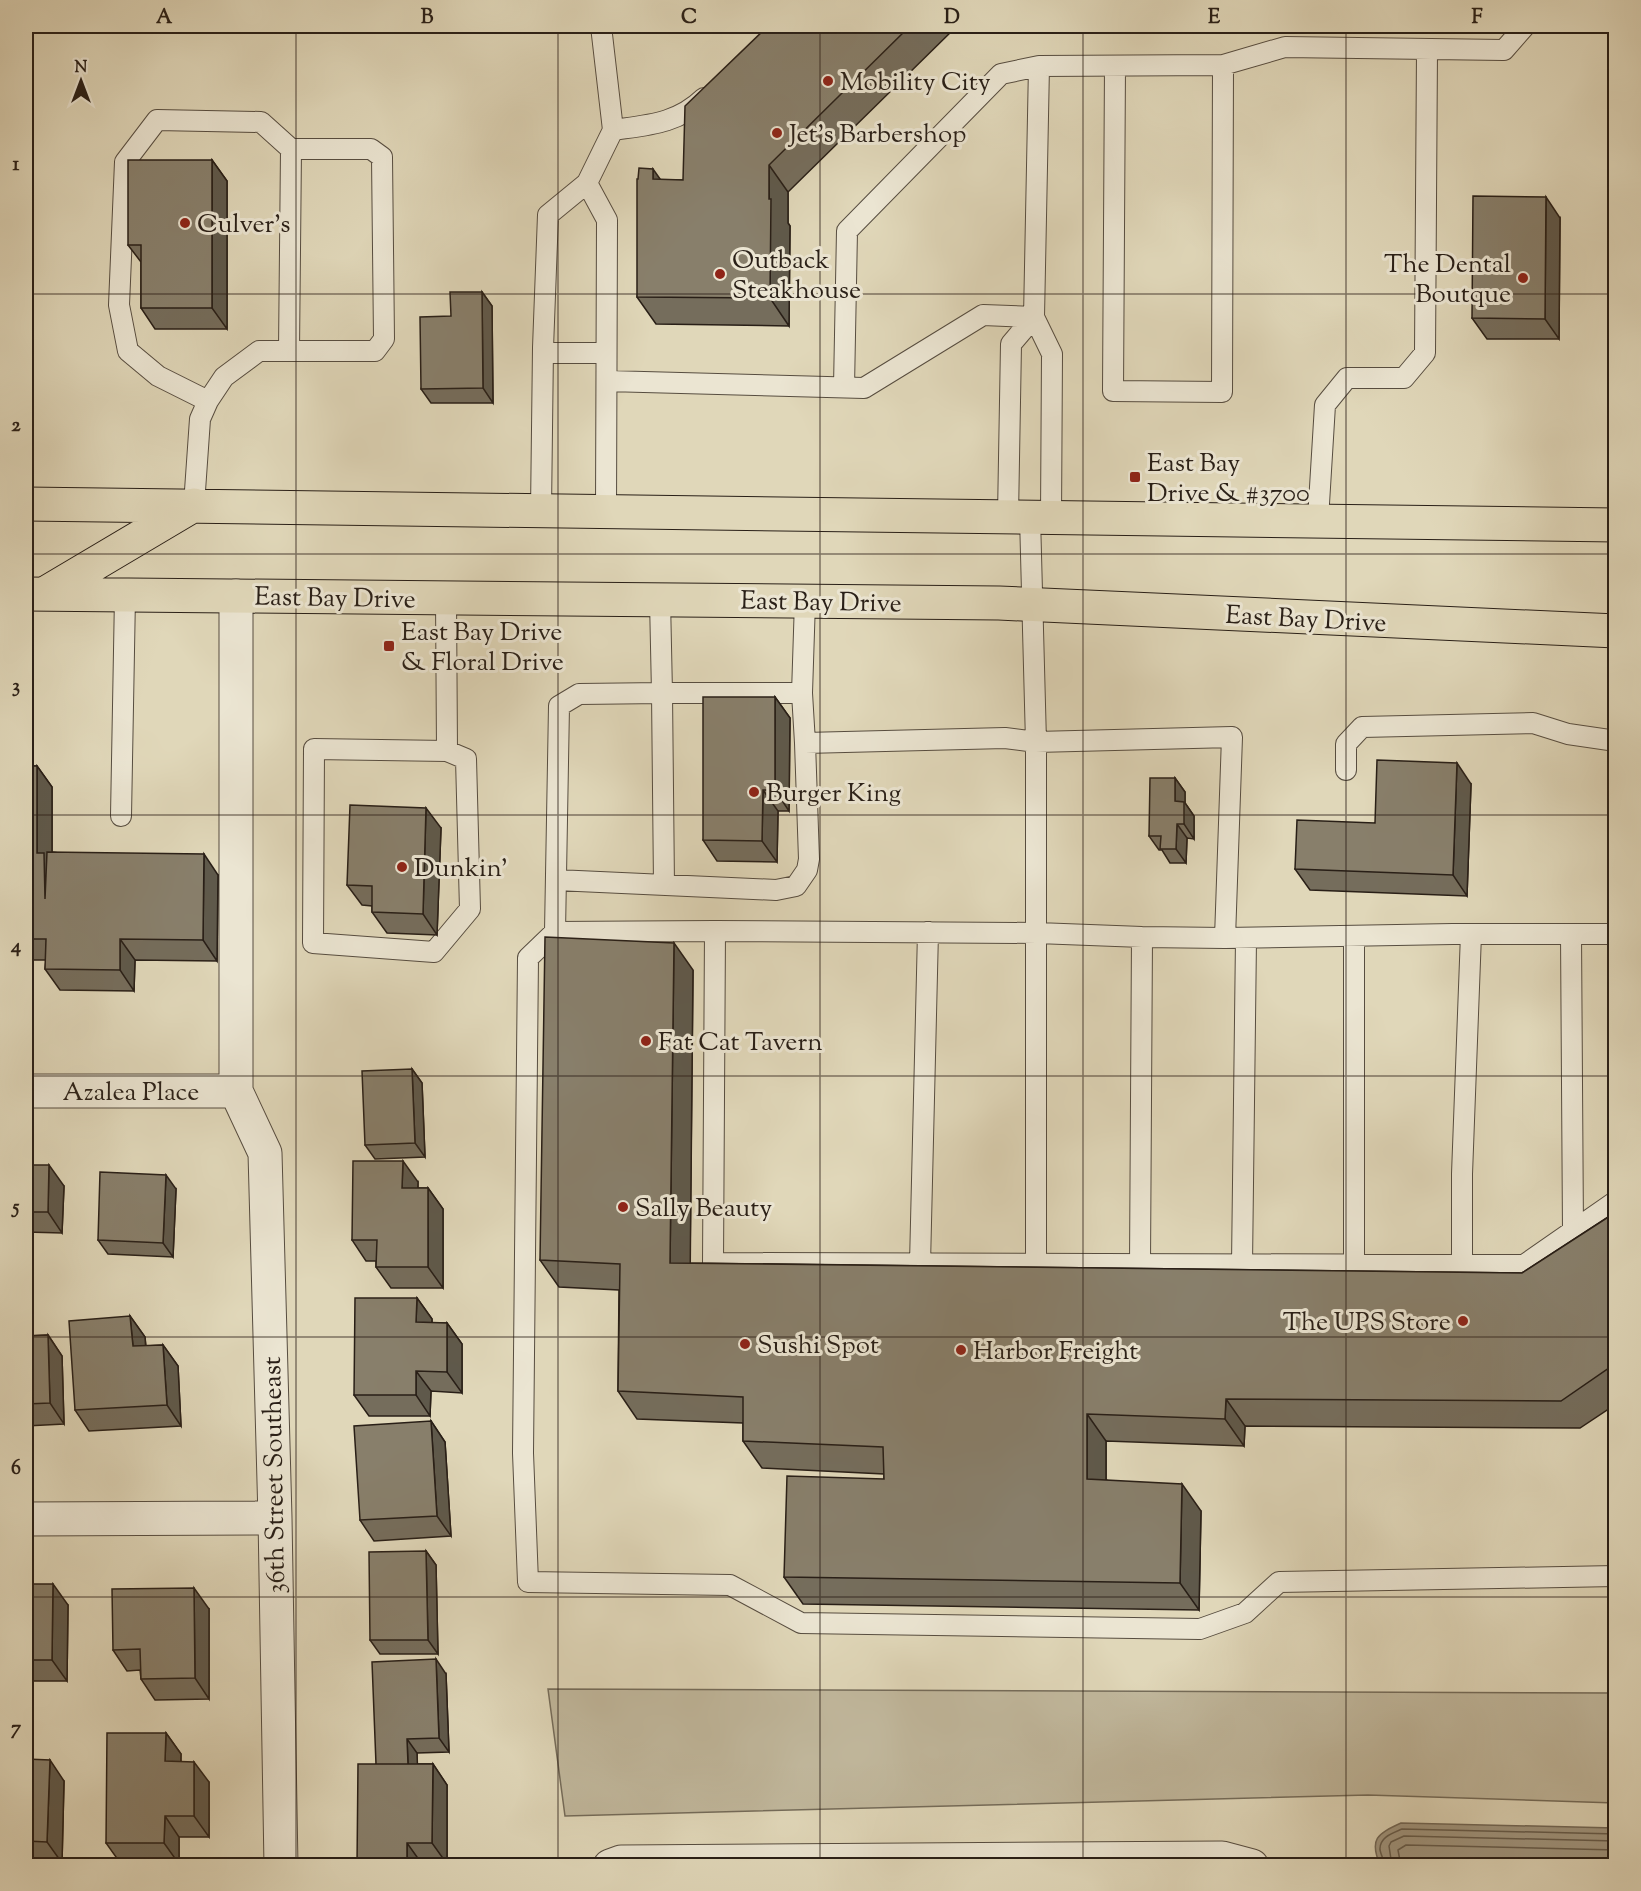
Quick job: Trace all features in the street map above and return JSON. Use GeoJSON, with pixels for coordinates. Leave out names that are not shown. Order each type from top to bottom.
{"type":"FeatureCollection","features":[{"type":"Feature","properties":{"kind":"main road"},"geometry":{"type":"LineString","coordinates":[[26,504],[1616,525]]}},
{"type":"Feature","properties":{"kind":"main road"},"geometry":{"type":"LineString","coordinates":[[34,594],[194,506]]}},
{"type":"Feature","properties":{"kind":"main road","name":"East Bay Drive"},"geometry":{"type":"LineString","coordinates":[[34,594],[1033,605],[1616,631]]}},
{"type":"Feature","properties":{"kind":"street"},"geometry":{"type":"LineString","coordinates":[[236,596],[236,1091]]}},
{"type":"Feature","properties":{"kind":"street","name":"Azalea Place"},"geometry":{"type":"LineString","coordinates":[[26,1091],[236,1091]]}},
{"type":"Feature","properties":{"kind":"street","name":"36th Street Southeast"},"geometry":{"type":"LineString","coordinates":[[236,1091],[265,1153],[275,1518],[281,1866]]}},
{"type":"Feature","properties":{"kind":"street"},"geometry":{"type":"LineString","coordinates":[[26,1519],[275,1518]]}},
{"type":"Feature","properties":{"kind":"street"},"geometry":{"type":"LineString","coordinates":[[610,1866],[621,1862],[1222,1858],[1252,1866]]}},
{"type":"Feature","properties":{"kind":"lane"},"geometry":{"type":"LineString","coordinates":[[541,510],[548,215],[587,183],[613,129],[601,26]]}},
{"type":"Feature","properties":{"kind":"lane"},"geometry":{"type":"LineString","coordinates":[[844,387],[847,231],[1001,74],[1039,66],[1223,65],[1285,47],[1504,50],[1525,26]]}},
{"type":"Feature","properties":{"kind":"lane"},"geometry":{"type":"LineString","coordinates":[[1318,520],[1325,405],[1347,378],[1404,378],[1425,353],[1427,50]]}},
{"type":"Feature","properties":{"kind":"lane"},"geometry":{"type":"LineString","coordinates":[[1115,66],[1113,391],[1222,392],[1223,65]]}},
{"type":"Feature","properties":{"kind":"lane"},"geometry":{"type":"LineString","coordinates":[[1030,517],[1052,354],[1034,317],[1039,66]]}},
{"type":"Feature","properties":{"kind":"lane"},"geometry":{"type":"LineString","coordinates":[[613,129],[653,125],[675,118],[692,110],[716,87]]}},
{"type":"Feature","properties":{"kind":"lane"},"geometry":{"type":"LineString","coordinates":[[194,506],[200,419],[208,401],[224,377],[259,351],[375,351],[384,339],[382,157],[371,149],[291,149],[261,122],[157,120],[125,162],[119,304],[129,351],[158,376],[208,401]]}},
{"type":"Feature","properties":{"kind":"lane"},"geometry":{"type":"LineString","coordinates":[[289,351],[291,149]]}},
{"type":"Feature","properties":{"kind":"lane"},"geometry":{"type":"LineString","coordinates":[[587,183],[607,220],[606,511]]}},
{"type":"Feature","properties":{"kind":"lane"},"geometry":{"type":"LineString","coordinates":[[607,381],[864,388],[983,315],[1034,317]]}},
{"type":"Feature","properties":{"kind":"lane"},"geometry":{"type":"LineString","coordinates":[[1034,317],[1011,344],[1030,517],[1033,605],[1037,933],[1036,1264]]}},
{"type":"Feature","properties":{"kind":"lane"},"geometry":{"type":"LineString","coordinates":[[543,353],[606,353]]}},
{"type":"Feature","properties":{"kind":"lane"},"geometry":{"type":"LineString","coordinates":[[121,816],[125,596]]}},
{"type":"Feature","properties":{"kind":"lane"},"geometry":{"type":"LineString","coordinates":[[446,598],[447,752]]}},
{"type":"Feature","properties":{"kind":"lane"},"geometry":{"type":"LineString","coordinates":[[660,600],[664,885]]}},
{"type":"Feature","properties":{"kind":"lane"},"geometry":{"type":"LineString","coordinates":[[556,880],[776,890],[796,886],[807,870],[809,859],[802,693],[805,601]]}},
{"type":"Feature","properties":{"kind":"lane"},"geometry":{"type":"LineString","coordinates":[[555,932],[559,706],[579,694],[802,693]]}},
{"type":"Feature","properties":{"kind":"lane"},"geometry":{"type":"LineString","coordinates":[[1346,770],[1346,744],[1362,727],[1533,723],[1569,734],[1616,741]]}},
{"type":"Feature","properties":{"kind":"lane"},"geometry":{"type":"LineString","coordinates":[[805,743],[1005,738],[1036,742],[1232,737],[1226,938]]}},
{"type":"Feature","properties":{"kind":"lane"},"geometry":{"type":"LineString","coordinates":[[314,749],[447,752],[466,759],[470,909],[434,952],[313,943],[314,749]]}},
{"type":"Feature","properties":{"kind":"lane"},"geometry":{"type":"LineString","coordinates":[[715,931],[713,1263],[1524,1265],[1616,1201]]}},
{"type":"Feature","properties":{"kind":"lane"},"geometry":{"type":"LineString","coordinates":[[1616,934],[1471,934],[1246,939],[1037,933],[555,932],[528,958],[523,1454],[528,1582],[730,1585],[801,1623],[1200,1629],[1245,1613],[1279,1582],[1616,1576]]}},
{"type":"Feature","properties":{"kind":"lane"},"geometry":{"type":"LineString","coordinates":[[920,1264],[928,932]]}},
{"type":"Feature","properties":{"kind":"lane"},"geometry":{"type":"LineString","coordinates":[[1462,1264],[1462,1174],[1471,934]]}},
{"type":"Feature","properties":{"kind":"lane"},"geometry":{"type":"LineString","coordinates":[[1571,934],[1573,1231]]}},
{"type":"Feature","properties":{"kind":"lane"},"geometry":{"type":"LineString","coordinates":[[1140,1264],[1142,937]]}},
{"type":"Feature","properties":{"kind":"lane"},"geometry":{"type":"LineString","coordinates":[[1354,937],[1354,1264]]}},
{"type":"Feature","properties":{"kind":"lane"},"geometry":{"type":"LineString","coordinates":[[1242,1264],[1246,939]]}},
{"type":"Feature","properties":{"kind":"shaded area"},"geometry":{"type":"Polygon","coordinates":[[[548,1689],[1615,1693],[1615,1803],[1368,1795],[565,1816],[548,1689]]]}},
{"type":"Feature","properties":{"kind":"water"},"geometry":{"type":"Polygon","coordinates":[[[1401,1823],[1615,1828],[1615,1865],[1380,1865],[1375,1849],[1377,1838],[1401,1823]]]}},
{"type":"Feature","properties":{"kind":"building"},"geometry":{"type":"Polygon","coordinates":[[[768,26],[910,26],[769,165],[770,298],[637,297],[637,179],[639,168],[653,169],[653,179],[683,180],[685,106],[768,26]]]}},
{"type":"Feature","properties":{"kind":"building","name":"Culver's"},"geometry":{"type":"Polygon","coordinates":[[[128,160],[212,160],[212,308],[141,308],[141,245],[128,245],[128,160]]]}},
{"type":"Feature","properties":{"kind":"building","name":"The Dental Boutque"},"geometry":{"type":"Polygon","coordinates":[[[1473,196],[1546,197],[1545,319],[1472,318],[1473,196]]]}},
{"type":"Feature","properties":{"kind":"building"},"geometry":{"type":"Polygon","coordinates":[[[450,292],[482,292],[483,388],[421,389],[420,317],[451,316],[450,292]]]}},
{"type":"Feature","properties":{"kind":"building","name":"Burger King"},"geometry":{"type":"Polygon","coordinates":[[[703,697],[775,697],[775,790],[763,790],[762,841],[703,840],[703,697]]]}},
{"type":"Feature","properties":{"kind":"building"},"geometry":{"type":"Polygon","coordinates":[[[1377,760],[1457,763],[1453,875],[1295,869],[1297,820],[1375,823],[1377,760]]]}},
{"type":"Feature","properties":{"kind":"building"},"geometry":{"type":"Polygon","coordinates":[[[26,766],[37,766],[37,853],[44,853],[45,899],[47,852],[204,854],[203,940],[120,939],[120,970],[45,969],[46,939],[26,939],[26,766]]]}},
{"type":"Feature","properties":{"kind":"building"},"geometry":{"type":"Polygon","coordinates":[[[1150,778],[1175,778],[1175,801],[1184,802],[1184,824],[1177,824],[1176,849],[1160,849],[1161,836],[1149,836],[1150,778]]]}},
{"type":"Feature","properties":{"kind":"building","name":"Dunkin'"},"geometry":{"type":"Polygon","coordinates":[[[350,805],[426,808],[423,914],[372,912],[372,886],[347,885],[350,805]]]}},
{"type":"Feature","properties":{"kind":"building"},"geometry":{"type":"Polygon","coordinates":[[[545,937],[674,943],[670,1263],[1522,1273],[1616,1212],[1616,1363],[1561,1401],[1226,1399],[1225,1419],[1087,1414],[1087,1479],[1182,1484],[1180,1583],[784,1577],[787,1476],[884,1479],[883,1447],[743,1441],[743,1397],[618,1391],[620,1264],[540,1260],[545,937]]]}},
{"type":"Feature","properties":{"kind":"building"},"geometry":{"type":"Polygon","coordinates":[[[412,1069],[415,1143],[365,1145],[362,1071],[412,1069]]]}},
{"type":"Feature","properties":{"kind":"building"},"geometry":{"type":"Polygon","coordinates":[[[353,1161],[403,1161],[402,1188],[428,1188],[428,1267],[376,1267],[377,1240],[352,1240],[353,1161]]]}},
{"type":"Feature","properties":{"kind":"building"},"geometry":{"type":"Polygon","coordinates":[[[26,1165],[49,1165],[48,1212],[26,1212],[26,1165]]]}},
{"type":"Feature","properties":{"kind":"building"},"geometry":{"type":"Polygon","coordinates":[[[100,1172],[166,1175],[163,1243],[98,1240],[100,1172]]]}},
{"type":"Feature","properties":{"kind":"building"},"geometry":{"type":"Polygon","coordinates":[[[355,1298],[417,1298],[416,1322],[447,1323],[447,1372],[416,1371],[416,1395],[354,1395],[355,1298]]]}},
{"type":"Feature","properties":{"kind":"building"},"geometry":{"type":"Polygon","coordinates":[[[130,1316],[133,1346],[163,1345],[167,1405],[75,1410],[69,1321],[130,1316]]]}},
{"type":"Feature","properties":{"kind":"building"},"geometry":{"type":"Polygon","coordinates":[[[48,1335],[50,1403],[26,1404],[26,1336],[48,1335]]]}},
{"type":"Feature","properties":{"kind":"building"},"geometry":{"type":"Polygon","coordinates":[[[431,1421],[437,1516],[360,1520],[354,1426],[431,1421]]]}},
{"type":"Feature","properties":{"kind":"building"},"geometry":{"type":"Polygon","coordinates":[[[426,1551],[428,1640],[370,1640],[369,1552],[426,1551]]]}},
{"type":"Feature","properties":{"kind":"building"},"geometry":{"type":"Polygon","coordinates":[[[26,1584],[53,1584],[52,1660],[26,1660],[26,1584]]]}},
{"type":"Feature","properties":{"kind":"building"},"geometry":{"type":"Polygon","coordinates":[[[194,1588],[195,1678],[141,1679],[140,1649],[113,1650],[112,1589],[194,1588]]]}},
{"type":"Feature","properties":{"kind":"building"},"geometry":{"type":"Polygon","coordinates":[[[436,1659],[439,1738],[407,1739],[408,1764],[376,1764],[372,1662],[436,1659]]]}},
{"type":"Feature","properties":{"kind":"building"},"geometry":{"type":"Polygon","coordinates":[[[107,1733],[166,1733],[165,1761],[194,1762],[194,1816],[165,1816],[164,1843],[106,1843],[107,1733]]]}},
{"type":"Feature","properties":{"kind":"building"},"geometry":{"type":"Polygon","coordinates":[[[26,1759],[50,1760],[47,1842],[26,1841],[26,1759]]]}},
{"type":"Feature","properties":{"kind":"building"},"geometry":{"type":"Polygon","coordinates":[[[358,1764],[433,1764],[432,1843],[407,1843],[407,1866],[357,1866],[358,1764]]]}},
{"type":"Feature","properties":{"kind":"building"},"geometry":{"type":"Polygon","coordinates":[[[973,1863],[1040,1864],[1040,1866],[973,1866],[973,1863]]]}},
{"type":"Feature","properties":{"kind":"place","name":"Mobility City"},"geometry":{"type":"Point","coordinates":[828,81]}},
{"type":"Feature","properties":{"kind":"place","name":"Jet's Barbershop"},"geometry":{"type":"Point","coordinates":[777,133]}},
{"type":"Feature","properties":{"kind":"place","name":"Culver's"},"geometry":{"type":"Point","coordinates":[185,223]}},
{"type":"Feature","properties":{"kind":"place","name":"Outback Steakhouse"},"geometry":{"type":"Point","coordinates":[720,274]}},
{"type":"Feature","properties":{"kind":"place","name":"The Dental Boutque"},"geometry":{"type":"Point","coordinates":[1523,278]}},
{"type":"Feature","properties":{"kind":"place","name":"East Bay Drive & #3700"},"geometry":{"type":"Point","coordinates":[1135,477]}},
{"type":"Feature","properties":{"kind":"place","name":"East Bay Drive & Floral Drive"},"geometry":{"type":"Point","coordinates":[389,646]}},
{"type":"Feature","properties":{"kind":"place","name":"Burger King"},"geometry":{"type":"Point","coordinates":[754,792]}},
{"type":"Feature","properties":{"kind":"place","name":"Dunkin'"},"geometry":{"type":"Point","coordinates":[402,867]}},
{"type":"Feature","properties":{"kind":"place","name":"Fat Cat Tavern"},"geometry":{"type":"Point","coordinates":[646,1041]}},
{"type":"Feature","properties":{"kind":"place","name":"Sally Beauty"},"geometry":{"type":"Point","coordinates":[623,1207]}},
{"type":"Feature","properties":{"kind":"place","name":"The UPS Store"},"geometry":{"type":"Point","coordinates":[1463,1321]}},
{"type":"Feature","properties":{"kind":"place","name":"Sushi Spot"},"geometry":{"type":"Point","coordinates":[745,1344]}},
{"type":"Feature","properties":{"kind":"place","name":"Harbor Freight"},"geometry":{"type":"Point","coordinates":[961,1350]}}]}
